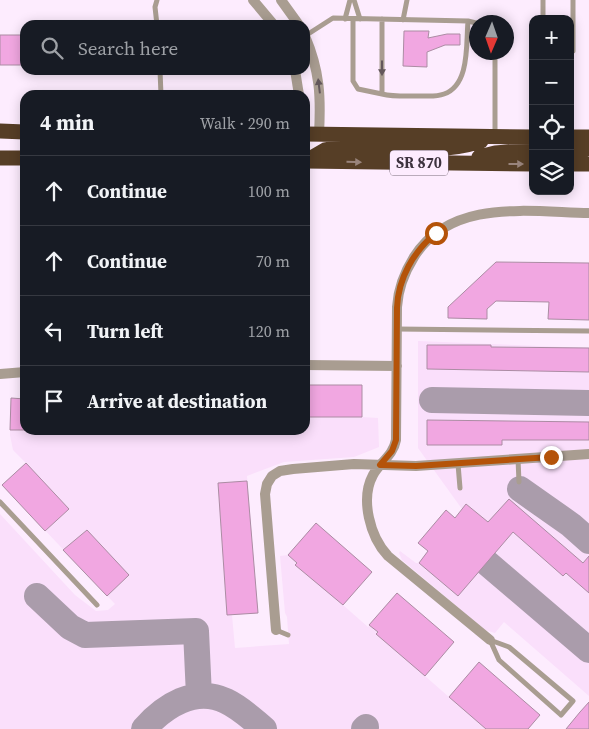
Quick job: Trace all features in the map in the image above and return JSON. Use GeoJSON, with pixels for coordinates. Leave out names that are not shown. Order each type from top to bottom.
{"type":"FeatureCollection","features":[{"type":"Feature","properties":{"kind":"highway"},"geometry":{"type":"LineString","coordinates":[[0,131],[20,132]]}},
{"type":"Feature","properties":{"kind":"highway","name":"SR 870"},"geometry":{"type":"LineString","coordinates":[[312,134],[529,137]]}},
{"type":"Feature","properties":{"kind":"highway"},"geometry":{"type":"LineString","coordinates":[[310,159],[325,150],[336,148],[445,149],[466,146],[495,136]]}},
{"type":"Feature","properties":{"kind":"highway"},"geometry":{"type":"LineString","coordinates":[[574,137],[589,137]]}},
{"type":"Feature","properties":{"kind":"highway"},"geometry":{"type":"LineString","coordinates":[[574,151],[589,148]]}},
{"type":"Feature","properties":{"kind":"highway"},"geometry":{"type":"LineString","coordinates":[[453,163],[495,153],[529,150]]}},
{"type":"Feature","properties":{"kind":"highway"},"geometry":{"type":"LineString","coordinates":[[0,158],[20,158]]}},
{"type":"Feature","properties":{"kind":"highway","name":"SR 870"},"geometry":{"type":"LineString","coordinates":[[310,161],[529,164]]}},
{"type":"Feature","properties":{"kind":"highway"},"geometry":{"type":"LineString","coordinates":[[574,164],[589,164]]}},
{"type":"Feature","properties":{"kind":"street"},"geometry":{"type":"LineString","coordinates":[[253,0],[270,20]]}},
{"type":"Feature","properties":{"kind":"street"},"geometry":{"type":"LineString","coordinates":[[281,0],[295,20]]}},
{"type":"Feature","properties":{"kind":"street"},"geometry":{"type":"LineString","coordinates":[[310,50],[319,83],[320,99],[312,134]]}},
{"type":"Feature","properties":{"kind":"street"},"geometry":{"type":"LineString","coordinates":[[296,75],[298,90]]}},
{"type":"Feature","properties":{"kind":"street"},"geometry":{"type":"LineString","coordinates":[[490,640],[394,560],[379,545],[372,528],[368,499],[370,481],[380,465],[389,456],[395,443],[398,294],[406,272],[419,249],[444,228],[466,218],[487,213],[589,213]]}},
{"type":"Feature","properties":{"kind":"street"},"geometry":{"type":"LineString","coordinates":[[310,365],[396,366]]}},
{"type":"Feature","properties":{"kind":"street"},"geometry":{"type":"LineString","coordinates":[[0,375],[20,373]]}},
{"type":"Feature","properties":{"kind":"street"},"geometry":{"type":"LineString","coordinates":[[276,630],[266,494],[269,480],[276,473],[286,470],[354,464],[416,466],[589,454]]}},
{"type":"Feature","properties":{"kind":"lane"},"geometry":{"type":"LineString","coordinates":[[156,20],[155,7],[157,0]]}},
{"type":"Feature","properties":{"kind":"lane"},"geometry":{"type":"LineString","coordinates":[[345,19],[352,0]]}},
{"type":"Feature","properties":{"kind":"lane"},"geometry":{"type":"LineString","coordinates":[[352,0],[360,19]]}},
{"type":"Feature","properties":{"kind":"lane"},"geometry":{"type":"LineString","coordinates":[[403,20],[407,0]]}},
{"type":"Feature","properties":{"kind":"lane"},"geometry":{"type":"LineString","coordinates":[[543,0],[543,15]]}},
{"type":"Feature","properties":{"kind":"lane"},"geometry":{"type":"LineString","coordinates":[[573,0],[573,15]]}},
{"type":"Feature","properties":{"kind":"lane"},"geometry":{"type":"LineString","coordinates":[[310,33],[333,18],[468,21],[464,68],[461,78],[454,88],[446,94],[437,96],[392,96],[358,88],[353,81],[353,19]]}},
{"type":"Feature","properties":{"kind":"lane"},"geometry":{"type":"LineString","coordinates":[[382,19],[382,94]]}},
{"type":"Feature","properties":{"kind":"lane"},"geometry":{"type":"LineString","coordinates":[[495,60],[495,136]]}},
{"type":"Feature","properties":{"kind":"lane"},"geometry":{"type":"LineString","coordinates":[[160,75],[162,90]]}},
{"type":"Feature","properties":{"kind":"lane"},"geometry":{"type":"LineString","coordinates":[[397,329],[589,330]]}},
{"type":"Feature","properties":{"kind":"lane"},"geometry":{"type":"LineString","coordinates":[[518,459],[519,482]]}},
{"type":"Feature","properties":{"kind":"lane"},"geometry":{"type":"LineString","coordinates":[[458,463],[460,488]]}},
{"type":"Feature","properties":{"kind":"lane"},"geometry":{"type":"LineString","coordinates":[[0,502],[97,605]]}},
{"type":"Feature","properties":{"kind":"lane"},"geometry":{"type":"LineString","coordinates":[[276,630],[288,635]]}},
{"type":"Feature","properties":{"kind":"lane"},"geometry":{"type":"LineString","coordinates":[[490,640],[509,647],[573,701],[561,715],[499,660],[490,640]]}},
{"type":"Feature","properties":{"kind":"shaded area"},"geometry":{"type":"Polygon","coordinates":[[[418,341],[589,348],[589,696],[504,622],[495,633],[485,630],[402,560],[400,551],[416,563],[419,563],[427,551],[418,543],[446,510],[455,518],[462,509],[418,448],[418,341]]]}},
{"type":"Feature","properties":{"kind":"shaded area"},"geometry":{"type":"Polygon","coordinates":[[[310,385],[362,385],[362,417],[378,418],[379,447],[354,457],[284,462],[247,476],[258,613],[232,615],[235,648],[289,644],[280,556],[288,555],[316,523],[372,572],[343,605],[368,627],[397,593],[425,676],[449,697],[479,662],[540,715],[528,729],[0,729],[0,514],[75,595],[96,611],[108,610],[115,604],[2,485],[26,463],[13,450],[10,435],[11,399],[20,399],[20,435],[310,435],[310,385]]]}},
{"type":"Feature","properties":{"kind":"building"},"geometry":{"type":"Polygon","coordinates":[[[404,31],[429,31],[428,38],[447,34],[460,34],[460,45],[445,45],[427,52],[427,67],[403,66],[404,31]]]}},
{"type":"Feature","properties":{"kind":"building"},"geometry":{"type":"Polygon","coordinates":[[[0,35],[20,35],[20,65],[0,65],[0,35]]]}},
{"type":"Feature","properties":{"kind":"building"},"geometry":{"type":"Polygon","coordinates":[[[496,262],[589,263],[589,320],[548,319],[549,302],[496,301],[487,309],[487,319],[448,318],[448,307],[496,262]]]}},
{"type":"Feature","properties":{"kind":"building"},"geometry":{"type":"Polygon","coordinates":[[[427,345],[589,348],[589,372],[427,369],[427,345]]]}},
{"type":"Feature","properties":{"kind":"building"},"geometry":{"type":"Polygon","coordinates":[[[310,385],[362,385],[362,417],[310,417],[310,385]]]}},
{"type":"Feature","properties":{"kind":"building"},"geometry":{"type":"Polygon","coordinates":[[[11,398],[20,399],[20,430],[10,430],[11,398]]]}},
{"type":"Feature","properties":{"kind":"building"},"geometry":{"type":"Polygon","coordinates":[[[427,420],[589,422],[589,440],[502,440],[502,445],[427,445],[427,420]]]}},
{"type":"Feature","properties":{"kind":"building"},"geometry":{"type":"Polygon","coordinates":[[[26,463],[69,509],[45,531],[2,485],[26,463]]]}},
{"type":"Feature","properties":{"kind":"building"},"geometry":{"type":"Polygon","coordinates":[[[247,481],[258,613],[227,615],[218,483],[247,481]]]}},
{"type":"Feature","properties":{"kind":"building"},"geometry":{"type":"Polygon","coordinates":[[[509,499],[583,563],[589,556],[589,593],[566,573],[563,576],[513,532],[458,596],[419,563],[428,551],[418,543],[446,510],[455,518],[466,504],[488,522],[509,499]]]}},
{"type":"Feature","properties":{"kind":"building"},"geometry":{"type":"Polygon","coordinates":[[[316,523],[372,572],[343,605],[295,565],[297,563],[288,555],[316,523]]]}},
{"type":"Feature","properties":{"kind":"building"},"geometry":{"type":"Polygon","coordinates":[[[87,530],[129,575],[107,596],[63,550],[87,530]]]}},
{"type":"Feature","properties":{"kind":"building"},"geometry":{"type":"Polygon","coordinates":[[[397,593],[454,642],[425,676],[376,634],[378,632],[369,625],[397,593]]]}},
{"type":"Feature","properties":{"kind":"building"},"geometry":{"type":"Polygon","coordinates":[[[479,662],[540,715],[528,729],[486,729],[449,697],[479,662]]]}},
{"type":"Feature","properties":{"kind":"building"},"geometry":{"type":"Polygon","coordinates":[[[589,702],[589,729],[566,729],[580,712],[589,702]]]}},
{"type":"Feature","properties":{"kind":"taxiway"},"geometry":{"type":"LineString","coordinates":[[432,400],[589,403]]}},
{"type":"Feature","properties":{"kind":"taxiway"},"geometry":{"type":"LineString","coordinates":[[520,489],[571,525],[589,541]]}},
{"type":"Feature","properties":{"kind":"taxiway"},"geometry":{"type":"LineString","coordinates":[[487,563],[589,650]]}},
{"type":"Feature","properties":{"kind":"taxiway"},"geometry":{"type":"LineString","coordinates":[[37,596],[70,627],[85,635],[196,631],[199,696]]}},
{"type":"Feature","properties":{"kind":"taxiway"},"geometry":{"type":"LineString","coordinates":[[144,729],[171,706],[192,697],[203,696],[226,701],[264,729]]}},
{"type":"Feature","properties":{"kind":"route"},"geometry":{"type":"LineString","coordinates":[[436,233],[414,256],[400,287],[397,308],[396,440],[389,456],[380,465],[416,466],[551,457]]}}]}
